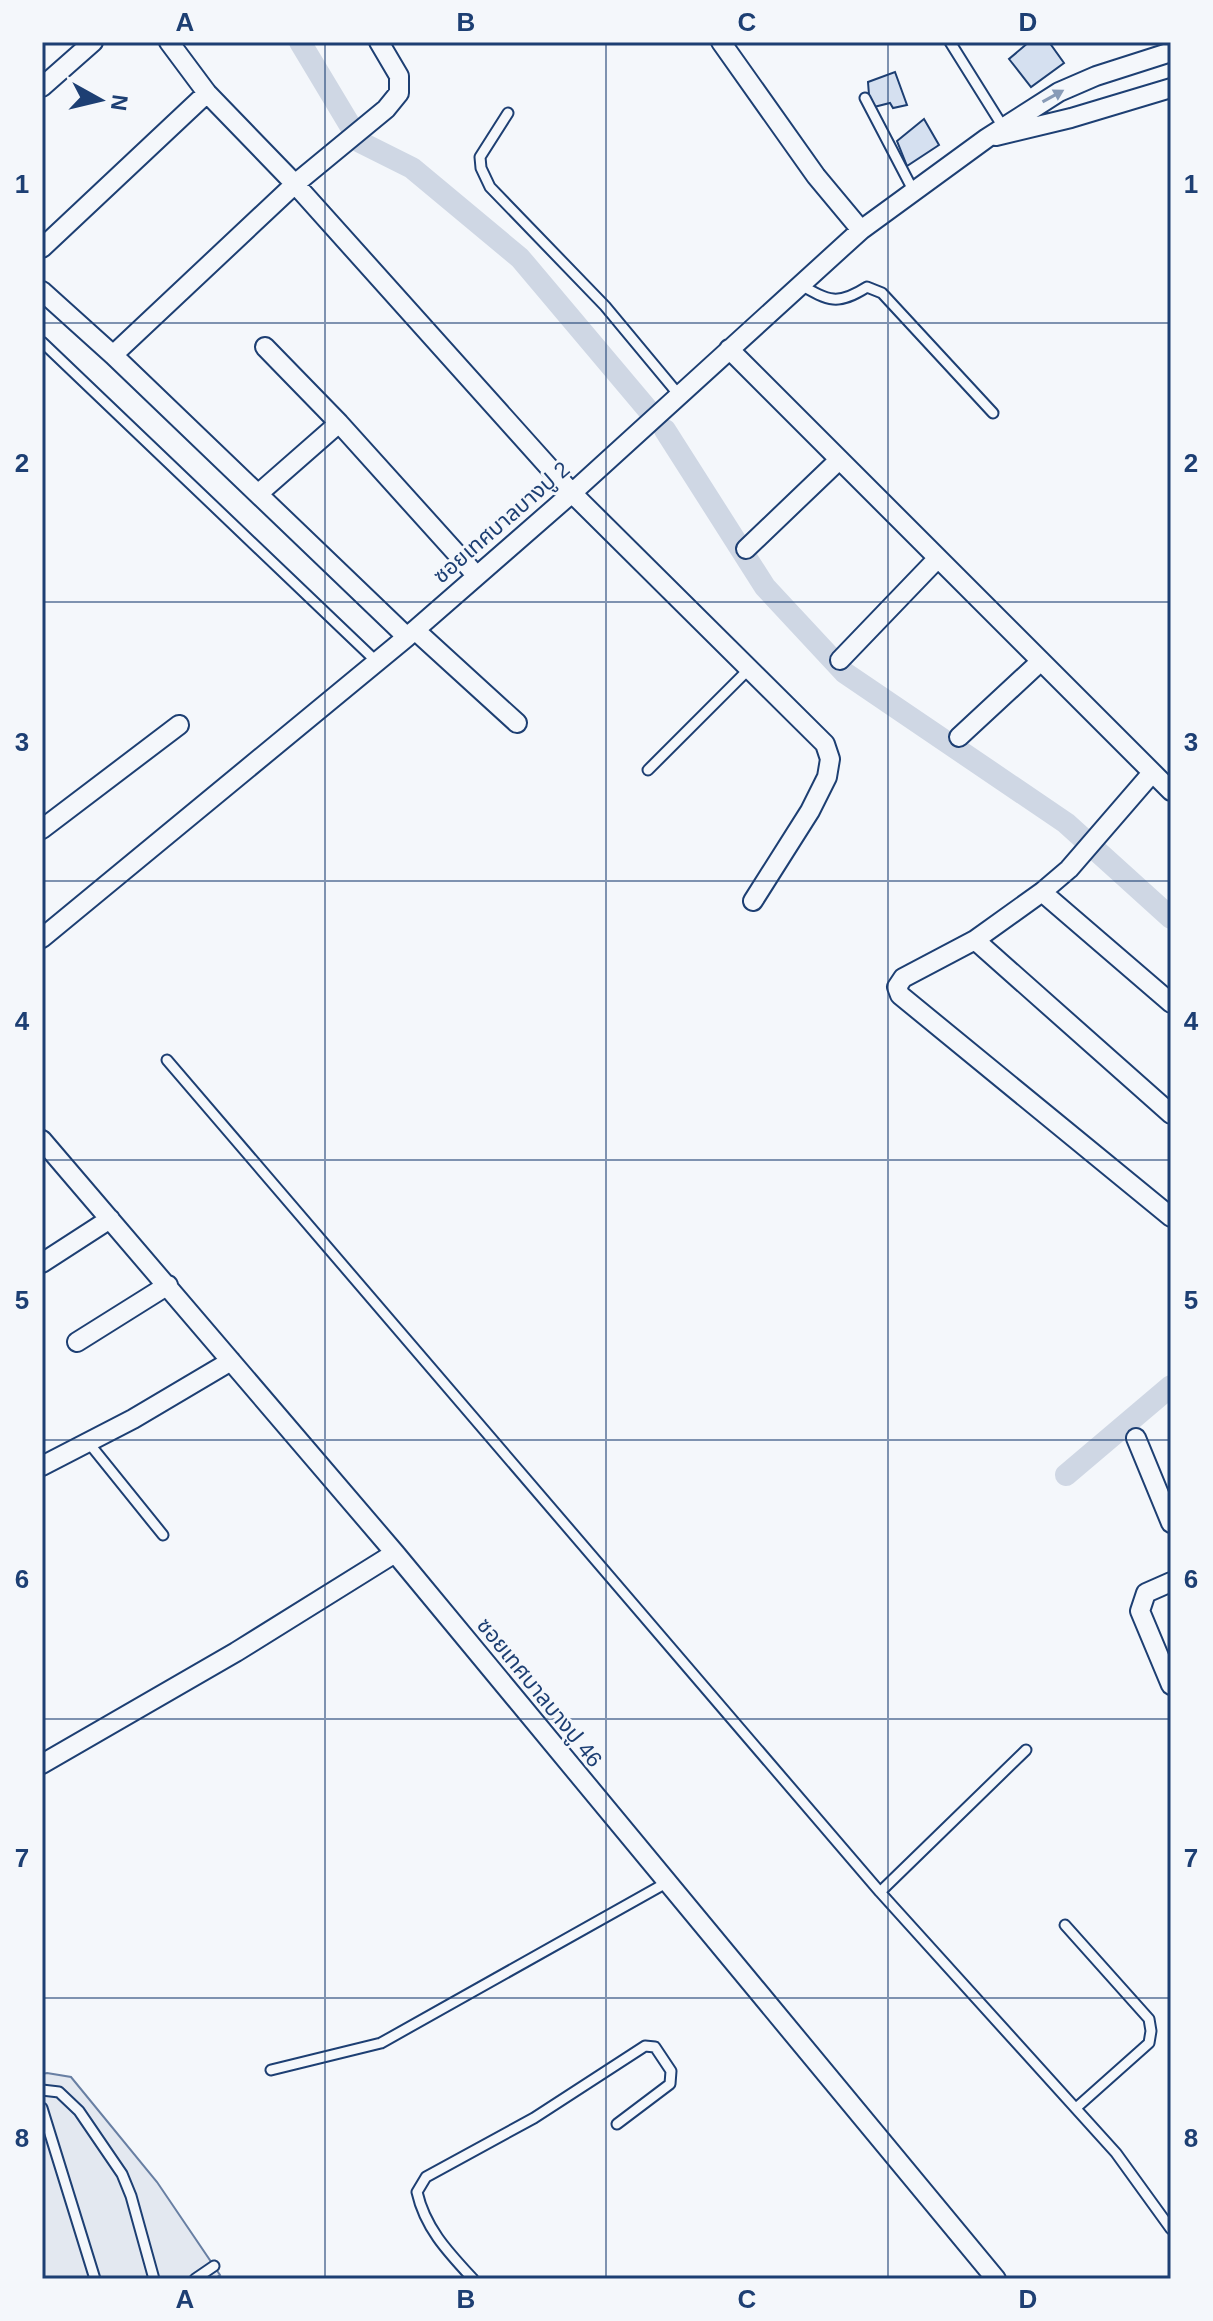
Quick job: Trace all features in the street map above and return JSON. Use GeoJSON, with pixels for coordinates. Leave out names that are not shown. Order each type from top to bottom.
{"type":"FeatureCollection","features":[{"type":"Feature","properties":{"kind":"street"},"geometry":{"type":"LineString","coordinates":[[42,87],[93,42]]}},
{"type":"Feature","properties":{"kind":"street"},"geometry":{"type":"LineString","coordinates":[[169,42],[207,93],[295,184],[572,493],[825,744],[830,759],[827,777],[810,811],[753,901]]}},
{"type":"Feature","properties":{"kind":"street"},"geometry":{"type":"LineString","coordinates":[[113,355],[295,184],[361,130],[399,93],[399,76],[379,42]]}},
{"type":"Feature","properties":{"kind":"street"},"geometry":{"type":"LineString","coordinates":[[721,42],[816,176],[861,230]]}},
{"type":"Feature","properties":{"kind":"street","name":"ซอยเทศบาลบางปู 2"},"geometry":{"type":"LineString","coordinates":[[42,938],[411,633],[572,493],[861,230],[913,190],[1059,92],[1164,50]]}},
{"type":"Feature","properties":{"kind":"street","name":"ซอยเทศบาลบางปู 2"},"geometry":{"type":"LineString","coordinates":[[999,133],[1171,88]]}},
{"type":"Feature","properties":{"kind":"street"},"geometry":{"type":"LineString","coordinates":[[42,248],[207,93]]}},
{"type":"Feature","properties":{"kind":"street"},"geometry":{"type":"LineString","coordinates":[[42,291],[258,494],[411,633],[517,723]]}},
{"type":"Feature","properties":{"kind":"street"},"geometry":{"type":"LineString","coordinates":[[265,347],[339,423],[476,575]]}},
{"type":"Feature","properties":{"kind":"street"},"geometry":{"type":"LineString","coordinates":[[729,349],[1171,791]]}},
{"type":"Feature","properties":{"kind":"street"},"geometry":{"type":"LineString","coordinates":[[258,494],[339,423]]}},
{"type":"Feature","properties":{"kind":"street"},"geometry":{"type":"LineString","coordinates":[[746,549],[839,460]]}},
{"type":"Feature","properties":{"kind":"street"},"geometry":{"type":"LineString","coordinates":[[840,660],[938,558]]}},
{"type":"Feature","properties":{"kind":"street"},"geometry":{"type":"LineString","coordinates":[[959,737],[1041,661]]}},
{"type":"Feature","properties":{"kind":"street"},"geometry":{"type":"LineString","coordinates":[[42,829],[179,725]]}},
{"type":"Feature","properties":{"kind":"street"},"geometry":{"type":"LineString","coordinates":[[1152,773],[1069,869],[1042,892],[975,940],[903,978],[897,987],[900,995],[1171,1217]]}},
{"type":"Feature","properties":{"kind":"street"},"geometry":{"type":"LineString","coordinates":[[1042,892],[1171,1003]]}},
{"type":"Feature","properties":{"kind":"street"},"geometry":{"type":"LineString","coordinates":[[975,940],[1171,1114]]}},
{"type":"Feature","properties":{"kind":"street","name":"ซอยเทศบาลบางปู 46"},"geometry":{"type":"LineString","coordinates":[[42,1140],[395,1553],[996,2279]]}},
{"type":"Feature","properties":{"kind":"street"},"geometry":{"type":"LineString","coordinates":[[42,1263],[110,1219]]}},
{"type":"Feature","properties":{"kind":"street"},"geometry":{"type":"LineString","coordinates":[[77,1342],[168,1285]]}},
{"type":"Feature","properties":{"kind":"street"},"geometry":{"type":"LineString","coordinates":[[42,1466],[133,1419],[231,1361]]}},
{"type":"Feature","properties":{"kind":"street"},"geometry":{"type":"LineString","coordinates":[[1136,1438],[1171,1523]]}},
{"type":"Feature","properties":{"kind":"street"},"geometry":{"type":"LineString","coordinates":[[42,1764],[236,1652],[395,1553]]}},
{"type":"Feature","properties":{"kind":"street"},"geometry":{"type":"LineString","coordinates":[[1171,1582],[1146,1593],[1140,1611],[1171,1685]]}},
{"type":"Feature","properties":{"kind":"lane"},"geometry":{"type":"LineString","coordinates":[[950,42],[999,133]]}},
{"type":"Feature","properties":{"kind":"lane"},"geometry":{"type":"LineString","coordinates":[[865,98],[913,190]]}},
{"type":"Feature","properties":{"kind":"lane"},"geometry":{"type":"LineString","coordinates":[[508,113],[480,157],[481,168],[490,187],[605,306],[679,395]]}},
{"type":"Feature","properties":{"kind":"lane"},"geometry":{"type":"LineString","coordinates":[[799,284],[827,300],[836,301],[867,287],[882,293],[993,413]]}},
{"type":"Feature","properties":{"kind":"lane"},"geometry":{"type":"LineString","coordinates":[[42,342],[377,662]]}},
{"type":"Feature","properties":{"kind":"lane"},"geometry":{"type":"LineString","coordinates":[[648,770],[749,669]]}},
{"type":"Feature","properties":{"kind":"lane"},"geometry":{"type":"LineString","coordinates":[[167,1060],[880,1892],[1133,2173],[1171,2229]]}},
{"type":"Feature","properties":{"kind":"lane"},"geometry":{"type":"LineString","coordinates":[[88,1442],[163,1535]]}},
{"type":"Feature","properties":{"kind":"lane"},"geometry":{"type":"LineString","coordinates":[[880,1892],[1026,1750]]}},
{"type":"Feature","properties":{"kind":"lane"},"geometry":{"type":"LineString","coordinates":[[271,2070],[381,2043],[666,1883]]}},
{"type":"Feature","properties":{"kind":"lane"},"geometry":{"type":"LineString","coordinates":[[1065,1925],[1149,2019],[1151,2031],[1149,2043],[1076,2108]]}},
{"type":"Feature","properties":{"kind":"lane"},"geometry":{"type":"LineString","coordinates":[[473,2279],[439,2244],[421,2209],[417,2192],[426,2177],[534,2118],[645,2046],[655,2047],[671,2071],[670,2084],[617,2124]]}},
{"type":"Feature","properties":{"kind":"lane"},"geometry":{"type":"LineString","coordinates":[[42,2090],[59,2092],[79,2111],[122,2174],[154,2279]]}},
{"type":"Feature","properties":{"kind":"lane"},"geometry":{"type":"LineString","coordinates":[[42,2108],[95,2279]]}},
{"type":"Feature","properties":{"kind":"lane"},"geometry":{"type":"LineString","coordinates":[[195,2279],[214,2266]]}},
{"type":"Feature","properties":{"kind":"shaded area"},"geometry":{"type":"Polygon","coordinates":[[[42,2074],[71,2077],[157,2182],[220,2275],[214,2279],[42,2279],[42,2074]]]}},
{"type":"Feature","properties":{"kind":"building"},"geometry":{"type":"Polygon","coordinates":[[[1029,42],[1049,42],[1064,63],[1031,87],[1009,59],[1029,42]]]}},
{"type":"Feature","properties":{"kind":"building"},"geometry":{"type":"Polygon","coordinates":[[[895,72],[907,105],[893,108],[890,103],[870,108],[868,82],[895,72]]]}},
{"type":"Feature","properties":{"kind":"building"},"geometry":{"type":"Polygon","coordinates":[[[924,119],[939,145],[907,166],[897,141],[924,119]]]}},
{"type":"Feature","properties":{"kind":"waterway"},"geometry":{"type":"LineString","coordinates":[[300,42],[360,142],[412,168],[520,258],[649,411]]}},
{"type":"Feature","properties":{"kind":"waterway"},"geometry":{"type":"LineString","coordinates":[[665,430],[765,587],[845,673],[1066,823],[1171,918]]}},
{"type":"Feature","properties":{"kind":"waterway"},"geometry":{"type":"LineString","coordinates":[[1066,1475],[1171,1386]]}}]}
